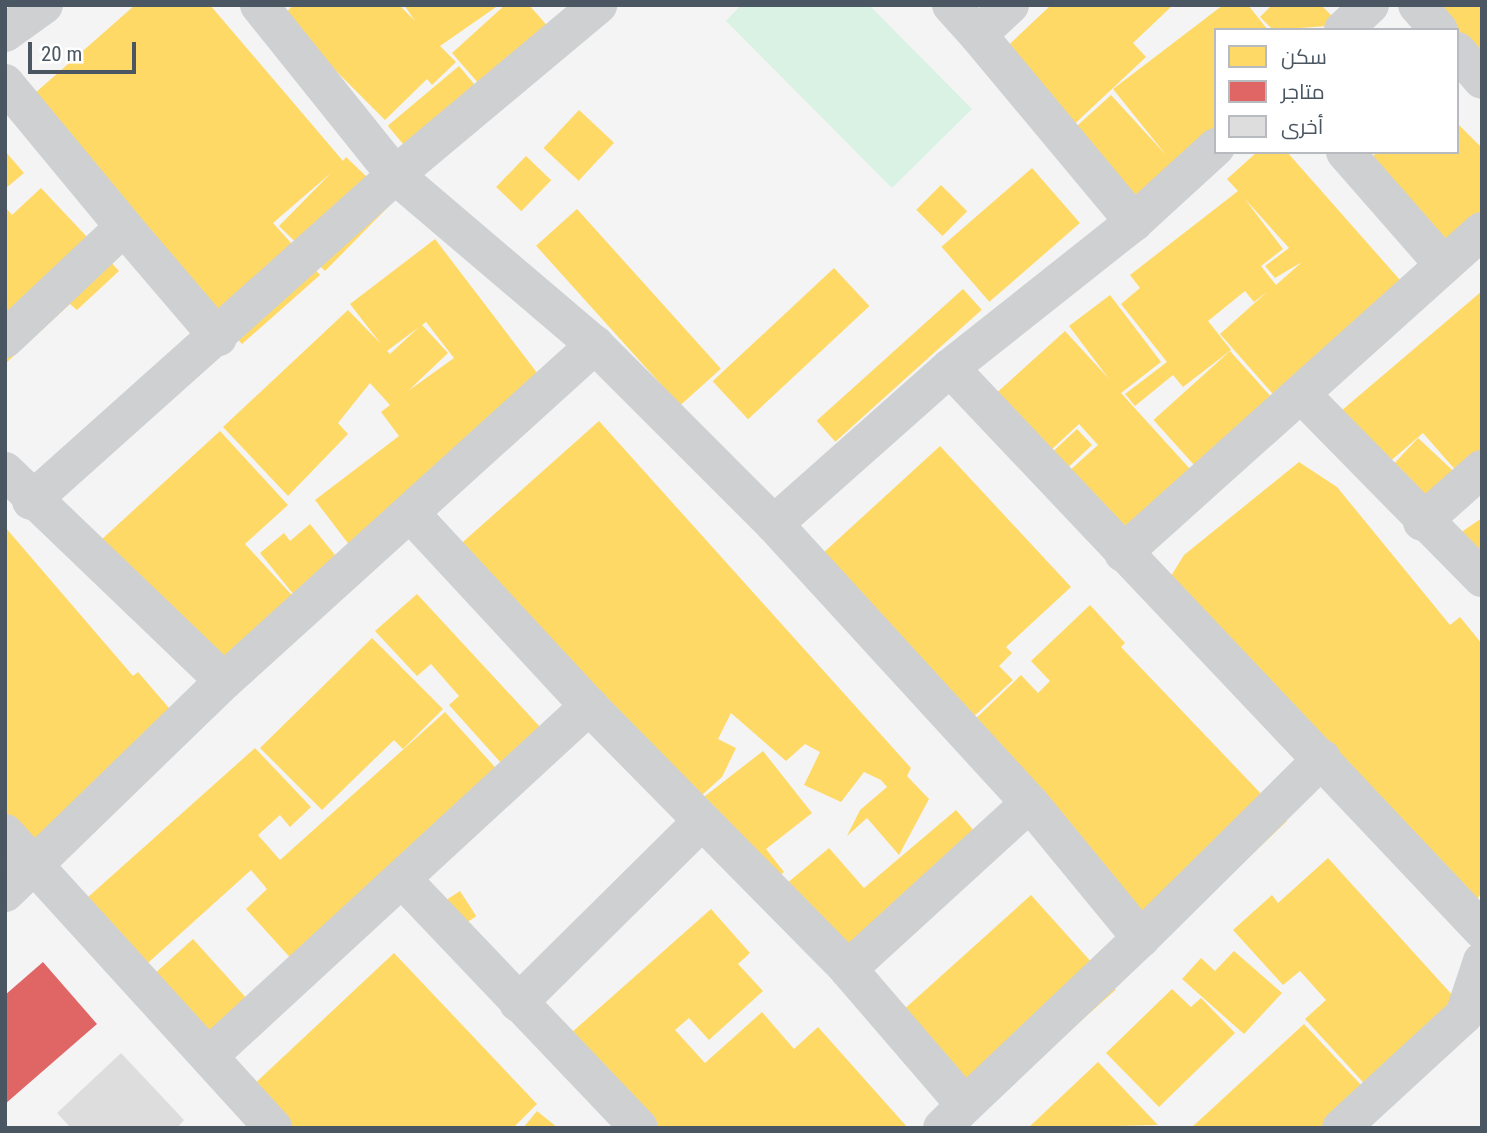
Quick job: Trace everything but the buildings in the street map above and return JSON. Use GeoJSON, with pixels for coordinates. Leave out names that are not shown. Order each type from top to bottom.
{"type":"FeatureCollection","features":[{"type":"Feature","properties":{"kind":"street"},"geometry":{"type":"LineString","coordinates":[[5,33],[44,5]]}},
{"type":"Feature","properties":{"kind":"street"},"geometry":{"type":"LineString","coordinates":[[259,5],[395,175],[595,345],[775,524],[1030,803],[1142,938]]}},
{"type":"Feature","properties":{"kind":"street"},"geometry":{"type":"LineString","coordinates":[[31,501],[218,337],[395,175],[598,5]]}},
{"type":"Feature","properties":{"kind":"street"},"geometry":{"type":"LineString","coordinates":[[951,5],[1134,222]]}},
{"type":"Feature","properties":{"kind":"street"},"geometry":{"type":"LineString","coordinates":[[978,35],[1010,5]]}},
{"type":"Feature","properties":{"kind":"street"},"geometry":{"type":"LineString","coordinates":[[1345,28],[1370,5]]}},
{"type":"Feature","properties":{"kind":"street"},"geometry":{"type":"LineString","coordinates":[[1417,5],[1436,28]]}},
{"type":"Feature","properties":{"kind":"street"},"geometry":{"type":"LineString","coordinates":[[1459,53],[1482,79]]}},
{"type":"Feature","properties":{"kind":"street"},"geometry":{"type":"LineString","coordinates":[[5,83],[218,337]]}},
{"type":"Feature","properties":{"kind":"street"},"geometry":{"type":"LineString","coordinates":[[775,524],[950,368],[1134,222],[1214,149]]}},
{"type":"Feature","properties":{"kind":"street"},"geometry":{"type":"LineString","coordinates":[[1347,154],[1444,265]]}},
{"type":"Feature","properties":{"kind":"street"},"geometry":{"type":"LineString","coordinates":[[5,339],[124,227]]}},
{"type":"Feature","properties":{"kind":"street"},"geometry":{"type":"LineString","coordinates":[[1124,553],[1482,231]]}},
{"type":"Feature","properties":{"kind":"street"},"geometry":{"type":"LineString","coordinates":[[5,893],[225,681],[412,515],[595,345]]}},
{"type":"Feature","properties":{"kind":"street"},"geometry":{"type":"LineString","coordinates":[[950,368],[1482,930]]}},
{"type":"Feature","properties":{"kind":"street"},"geometry":{"type":"LineString","coordinates":[[1302,395],[1422,522],[1482,578]]}},
{"type":"Feature","properties":{"kind":"street"},"geometry":{"type":"LineString","coordinates":[[1422,522],[1482,468]]}},
{"type":"Feature","properties":{"kind":"street"},"geometry":{"type":"LineString","coordinates":[[5,471],[31,501],[225,681]]}},
{"type":"Feature","properties":{"kind":"street"},"geometry":{"type":"LineString","coordinates":[[412,515],[699,824],[848,969],[953,1116],[1142,938],[1322,759]]}},
{"type":"Feature","properties":{"kind":"street"},"geometry":{"type":"LineString","coordinates":[[209,1056],[589,706]]}},
{"type":"Feature","properties":{"kind":"street"},"geometry":{"type":"LineString","coordinates":[[848,969],[1030,803]]}},
{"type":"Feature","properties":{"kind":"street"},"geometry":{"type":"LineString","coordinates":[[518,1003],[699,824]]}},
{"type":"Feature","properties":{"kind":"street"},"geometry":{"type":"LineString","coordinates":[[5,833],[36,864],[273,1128]]}},
{"type":"Feature","properties":{"kind":"street"},"geometry":{"type":"LineString","coordinates":[[403,880],[639,1128]]}},
{"type":"Feature","properties":{"kind":"street"},"geometry":{"type":"LineString","coordinates":[[1341,1128],[1473,1017],[1482,961]]}},
{"type":"Feature","properties":{"kind":"green space"},"geometry":{"type":"Polygon","coordinates":[[[741,5],[869,5],[972,109],[892,188],[726,21],[741,5]]]}}]}
